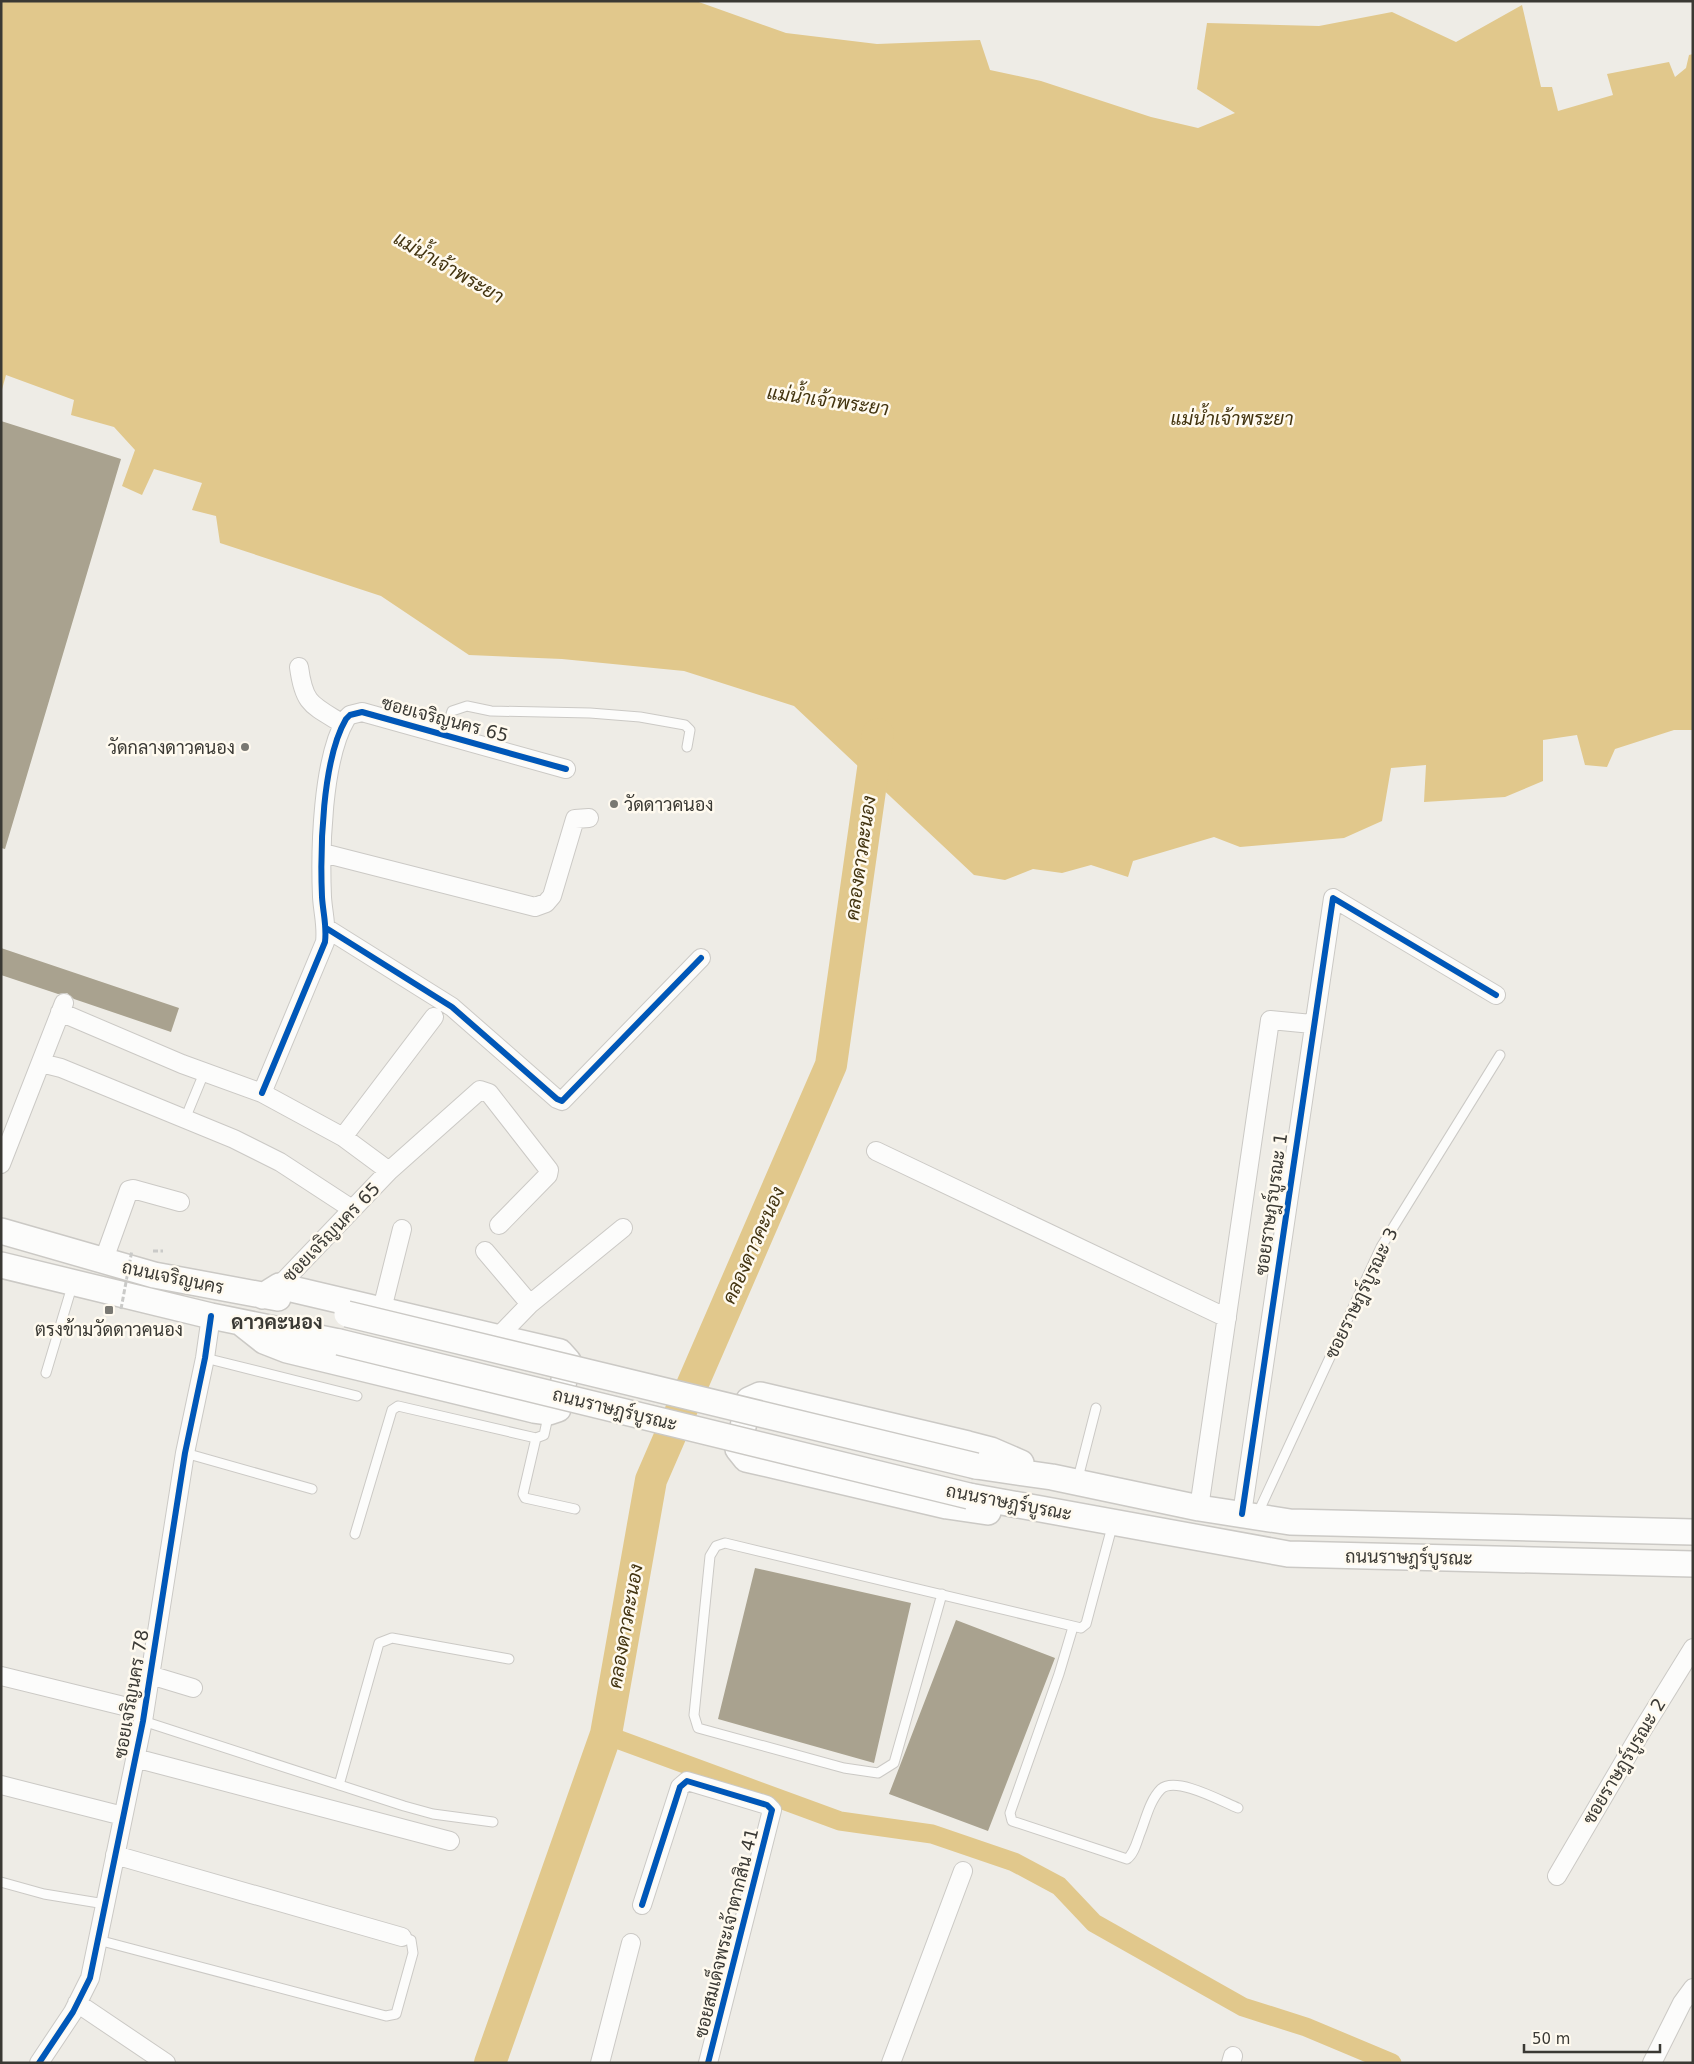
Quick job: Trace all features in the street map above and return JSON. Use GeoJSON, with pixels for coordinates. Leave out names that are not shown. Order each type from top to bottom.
{"type":"FeatureCollection","features":[{"type":"Feature","properties":{"kind":"main road","name":"ถนนเจริญนคร"},"geometry":{"type":"LineString","coordinates":[[1,1232],[154,1275],[271,1291],[347,1314]]}},
{"type":"Feature","properties":{"kind":"main road","name":"ถนนเจริญนคร"},"geometry":{"type":"LineString","coordinates":[[1,1265],[211,1316],[339,1342]]}},
{"type":"Feature","properties":{"kind":"main road"},"geometry":{"type":"LineString","coordinates":[[240,1322],[264,1341],[287,1350],[453,1392],[549,1412],[558,1408],[568,1361],[560,1352],[382,1309],[271,1291]]}},
{"type":"Feature","properties":{"kind":"main road","name":"ถนนราษฎร์บูรณะ"},"geometry":{"type":"LineString","coordinates":[[347,1314],[976,1466],[1052,1477],[1198,1508],[1290,1522],[1693,1532]]}},
{"type":"Feature","properties":{"kind":"main road","name":"ถนนราษฎร์บูรณะ"},"geometry":{"type":"LineString","coordinates":[[339,1342],[969,1496],[1288,1554],[1693,1564]]}},
{"type":"Feature","properties":{"kind":"main road"},"geometry":{"type":"LineString","coordinates":[[1048,1511],[1005,1512],[947,1506],[746,1458],[738,1449],[749,1400],[760,1395],[990,1450],[1052,1477]]}},
{"type":"Feature","properties":{"kind":"main road"},"geometry":{"type":"LineString","coordinates":[[1441,1558],[1442,1526]]}},
{"type":"Feature","properties":{"kind":"street"},"geometry":{"type":"LineString","coordinates":[[262,1093],[325,942],[326,928],[322,897],[322,825],[330,765],[343,724],[312,705],[301,683],[299,667]]}},
{"type":"Feature","properties":{"kind":"street","name":"ซอยเจริญนคร 65"},"geometry":{"type":"LineString","coordinates":[[343,724],[350,715],[362,712],[566,769]]}},
{"type":"Feature","properties":{"kind":"street"},"geometry":{"type":"LineString","coordinates":[[323,853],[535,907],[551,898],[575,819],[589,818]]}},
{"type":"Feature","properties":{"kind":"street","name":"ซอยราษฎร์บูรณะ 1"},"geometry":{"type":"LineString","coordinates":[[1249,1515],[1312,1024],[1333,898],[1496,995]]}},
{"type":"Feature","properties":{"kind":"street"},"geometry":{"type":"LineString","coordinates":[[326,928],[452,1007],[557,1099],[562,1101],[701,958]]}},
{"type":"Feature","properties":{"kind":"street","name":"ซอยเจริญนคร 65"},"geometry":{"type":"LineString","coordinates":[[41,1063],[62,1008],[204,1073],[262,1093],[344,1137],[389,1171],[271,1291]]}},
{"type":"Feature","properties":{"kind":"street"},"geometry":{"type":"LineString","coordinates":[[344,1137],[434,1017]]}},
{"type":"Feature","properties":{"kind":"street","name":"ซอยราษฎร์บูรณะ 1"},"geometry":{"type":"LineString","coordinates":[[1198,1508],[1270,1020],[1312,1024]]}},
{"type":"Feature","properties":{"kind":"street"},"geometry":{"type":"LineString","coordinates":[[1,1164],[41,1063],[61,1068],[185,1119],[280,1162],[352,1209]]}},
{"type":"Feature","properties":{"kind":"street"},"geometry":{"type":"LineString","coordinates":[[389,1171],[467,1100],[480,1090],[489,1093],[549,1170],[548,1175],[499,1225]]}},
{"type":"Feature","properties":{"kind":"street"},"geometry":{"type":"LineString","coordinates":[[876,1151],[1226,1318]]}},
{"type":"Feature","properties":{"kind":"street"},"geometry":{"type":"LineString","coordinates":[[103,1262],[129,1190],[180,1202]]}},
{"type":"Feature","properties":{"kind":"street"},"geometry":{"type":"LineString","coordinates":[[498,1337],[530,1304],[623,1228]]}},
{"type":"Feature","properties":{"kind":"street"},"geometry":{"type":"LineString","coordinates":[[382,1309],[402,1229]]}},
{"type":"Feature","properties":{"kind":"street"},"geometry":{"type":"LineString","coordinates":[[485,1251],[530,1304]]}},
{"type":"Feature","properties":{"kind":"street","name":"ซอยเจริญนคร 78"},"geometry":{"type":"LineString","coordinates":[[39,2063],[77,2003],[90,1978],[144,1716],[185,1453],[211,1316]]}},
{"type":"Feature","properties":{"kind":"street","name":"ซอยราษฎร์บูรณะ 2"},"geometry":{"type":"LineString","coordinates":[[1557,1876],[1693,1648]]}},
{"type":"Feature","properties":{"kind":"street"},"geometry":{"type":"LineString","coordinates":[[150,1675],[193,1688]]}},
{"type":"Feature","properties":{"kind":"street"},"geometry":{"type":"LineString","coordinates":[[1,1676],[144,1716]]}},
{"type":"Feature","properties":{"kind":"street"},"geometry":{"type":"LineString","coordinates":[[135,1758],[450,1841]]}},
{"type":"Feature","properties":{"kind":"street","name":"ซอยสมเด็จพระเจ้าตากสิน 41"},"geometry":{"type":"LineString","coordinates":[[642,1905],[680,1787],[687,1782],[767,1805],[772,1810],[708,2063]]}},
{"type":"Feature","properties":{"kind":"street"},"geometry":{"type":"LineString","coordinates":[[1,1785],[123,1816]]}},
{"type":"Feature","properties":{"kind":"street"},"geometry":{"type":"LineString","coordinates":[[115,1855],[402,1937]]}},
{"type":"Feature","properties":{"kind":"street"},"geometry":{"type":"LineString","coordinates":[[891,2063],[963,1870]]}},
{"type":"Feature","properties":{"kind":"street"},"geometry":{"type":"LineString","coordinates":[[600,2063],[631,1943]]}},
{"type":"Feature","properties":{"kind":"street"},"geometry":{"type":"LineString","coordinates":[[1652,2063],[1682,2003],[1693,1988]]}},
{"type":"Feature","properties":{"kind":"street"},"geometry":{"type":"LineString","coordinates":[[77,2003],[166,2063]]}},
{"type":"Feature","properties":{"kind":"lane"},"geometry":{"type":"LineString","coordinates":[[444,736],[452,711],[467,706],[492,711],[590,713],[640,717],[685,725],[690,730],[687,747]]}},
{"type":"Feature","properties":{"kind":"lane","name":"ซอยราษฎร์บูรณะ 3"},"geometry":{"type":"LineString","coordinates":[[1249,1515],[1381,1246],[1500,1055]]}},
{"type":"Feature","properties":{"kind":"lane"},"geometry":{"type":"LineString","coordinates":[[185,1119],[204,1073]]}},
{"type":"Feature","properties":{"kind":"lane"},"geometry":{"type":"LineString","coordinates":[[46,1373],[73,1283]]}},
{"type":"Feature","properties":{"kind":"lane"},"geometry":{"type":"LineString","coordinates":[[204,1358],[357,1396]]}},
{"type":"Feature","properties":{"kind":"lane"},"geometry":{"type":"LineString","coordinates":[[356,1534],[389,1416],[392,1410],[398,1406],[536,1438],[544,1435],[549,1412]]}},
{"type":"Feature","properties":{"kind":"lane"},"geometry":{"type":"LineString","coordinates":[[1077,1482],[1096,1408]]}},
{"type":"Feature","properties":{"kind":"lane"},"geometry":{"type":"LineString","coordinates":[[536,1438],[523,1494],[526,1498],[575,1509]]}},
{"type":"Feature","properties":{"kind":"lane"},"geometry":{"type":"LineString","coordinates":[[185,1453],[312,1489]]}},
{"type":"Feature","properties":{"kind":"lane"},"geometry":{"type":"LineString","coordinates":[[942,1594],[894,1763],[878,1773],[844,1768],[698,1728],[694,1715],[710,1556],[716,1546],[725,1543],[942,1594],[1073,1627],[1081,1628],[1086,1624],[1114,1522]]}},
{"type":"Feature","properties":{"kind":"lane"},"geometry":{"type":"LineString","coordinates":[[1073,1627],[1059,1674],[1010,1813],[1012,1821],[1127,1859],[1134,1849],[1152,1802],[1157,1794],[1167,1785],[1184,1786],[1238,1808]]}},
{"type":"Feature","properties":{"kind":"lane"},"geometry":{"type":"LineString","coordinates":[[339,1785],[379,1643],[392,1638],[509,1660]]}},
{"type":"Feature","properties":{"kind":"lane"},"geometry":{"type":"LineString","coordinates":[[144,1716],[339,1785],[433,1814],[494,1822]]}},
{"type":"Feature","properties":{"kind":"lane"},"geometry":{"type":"LineString","coordinates":[[1,1882],[44,1894],[105,1904]]}},
{"type":"Feature","properties":{"kind":"lane"},"geometry":{"type":"LineString","coordinates":[[98,1940],[386,2016],[396,2014],[413,1953],[411,1940],[402,1937]]}},
{"type":"Feature","properties":{"kind":"path"},"geometry":{"type":"LineString","coordinates":[[121,1309],[132,1250]]}},
{"type":"Feature","properties":{"kind":"water","name":"แม่น้ำเจ้าพระยา"},"geometry":{"type":"Polygon","coordinates":[[[1,1],[696,1],[786,33],[877,44],[980,40],[990,70],[1041,81],[1151,117],[1198,128],[1235,113],[1197,89],[1207,23],[1319,26],[1392,12],[1456,42],[1522,5],[1541,87],[1552,87],[1558,111],[1613,95],[1607,74],[1669,62],[1675,77],[1686,68],[1689,55],[1693,54],[1693,730],[1674,730],[1615,749],[1607,767],[1585,765],[1577,735],[1543,740],[1543,781],[1505,797],[1424,802],[1426,765],[1391,768],[1382,821],[1344,838],[1240,847],[1214,837],[1133,861],[1128,877],[1091,865],[1062,873],[1033,869],[1005,880],[974,875],[794,706],[684,671],[562,659],[469,655],[381,596],[220,543],[216,516],[192,510],[202,483],[154,469],[142,495],[122,486],[135,450],[114,427],[71,415],[74,400],[6,375],[1,393],[1,1]]]}},
{"type":"Feature","properties":{"kind":"building"},"geometry":{"type":"Polygon","coordinates":[[[1,421],[121,459],[5,849],[1,848],[1,421]]]}},
{"type":"Feature","properties":{"kind":"building"},"geometry":{"type":"Polygon","coordinates":[[[1,948],[179,1008],[171,1032],[74,999],[67,993],[58,994],[1,975],[1,948]]]}},
{"type":"Feature","properties":{"kind":"building"},"geometry":{"type":"Polygon","coordinates":[[[755,1568],[911,1603],[874,1763],[718,1719],[755,1568]]]}},
{"type":"Feature","properties":{"kind":"building"},"geometry":{"type":"Polygon","coordinates":[[[956,1620],[1055,1658],[988,1831],[889,1794],[956,1620]]]}},
{"type":"Feature","properties":{"kind":"waterway","name":"คลองดาวคะนอง"},"geometry":{"type":"LineString","coordinates":[[490,2063],[606,1734],[651,1480],[831,1065],[878,734]]}},
{"type":"Feature","properties":{"kind":"waterway"},"geometry":{"type":"LineString","coordinates":[[606,1735],[840,1821],[932,1834],[1014,1862],[1059,1886],[1094,1923],[1243,2007],[1306,2027],[1392,2063]]}},
{"type":"Feature","properties":{"kind":"cycle path"},"geometry":{"type":"LineString","coordinates":[[262,1093],[325,942],[326,930],[321,878],[324,806],[332,758],[338,736],[346,719],[350,715],[362,712],[566,769]]}},
{"type":"Feature","properties":{"kind":"cycle path"},"geometry":{"type":"LineString","coordinates":[[1242,1514],[1333,898],[1496,995]]}},
{"type":"Feature","properties":{"kind":"cycle path"},"geometry":{"type":"LineString","coordinates":[[326,928],[452,1007],[557,1099],[562,1101],[701,958]]}},
{"type":"Feature","properties":{"kind":"cycle path"},"geometry":{"type":"LineString","coordinates":[[39,2063],[73,2012],[90,1978],[143,1721],[185,1453],[205,1358],[211,1316]]}},
{"type":"Feature","properties":{"kind":"cycle path"},"geometry":{"type":"LineString","coordinates":[[642,1905],[680,1787],[687,1781],[767,1805],[772,1810],[708,2063]]}},
{"type":"Feature","properties":{"kind":"place","name":"วัดกลางดาวคนอง"},"geometry":{"type":"Point","coordinates":[245,747]}},
{"type":"Feature","properties":{"kind":"place","name":"วัดดาวคนอง"},"geometry":{"type":"Point","coordinates":[614,804]}},
{"type":"Feature","properties":{"kind":"place","name":"ตรงข้ามวัดดาวคนอง"},"geometry":{"type":"Point","coordinates":[109,1310]}},
{"type":"Feature","properties":{"kind":"district","name":"ดาวคะนอง"},"geometry":{"type":"Point","coordinates":[277,1322]}}]}
